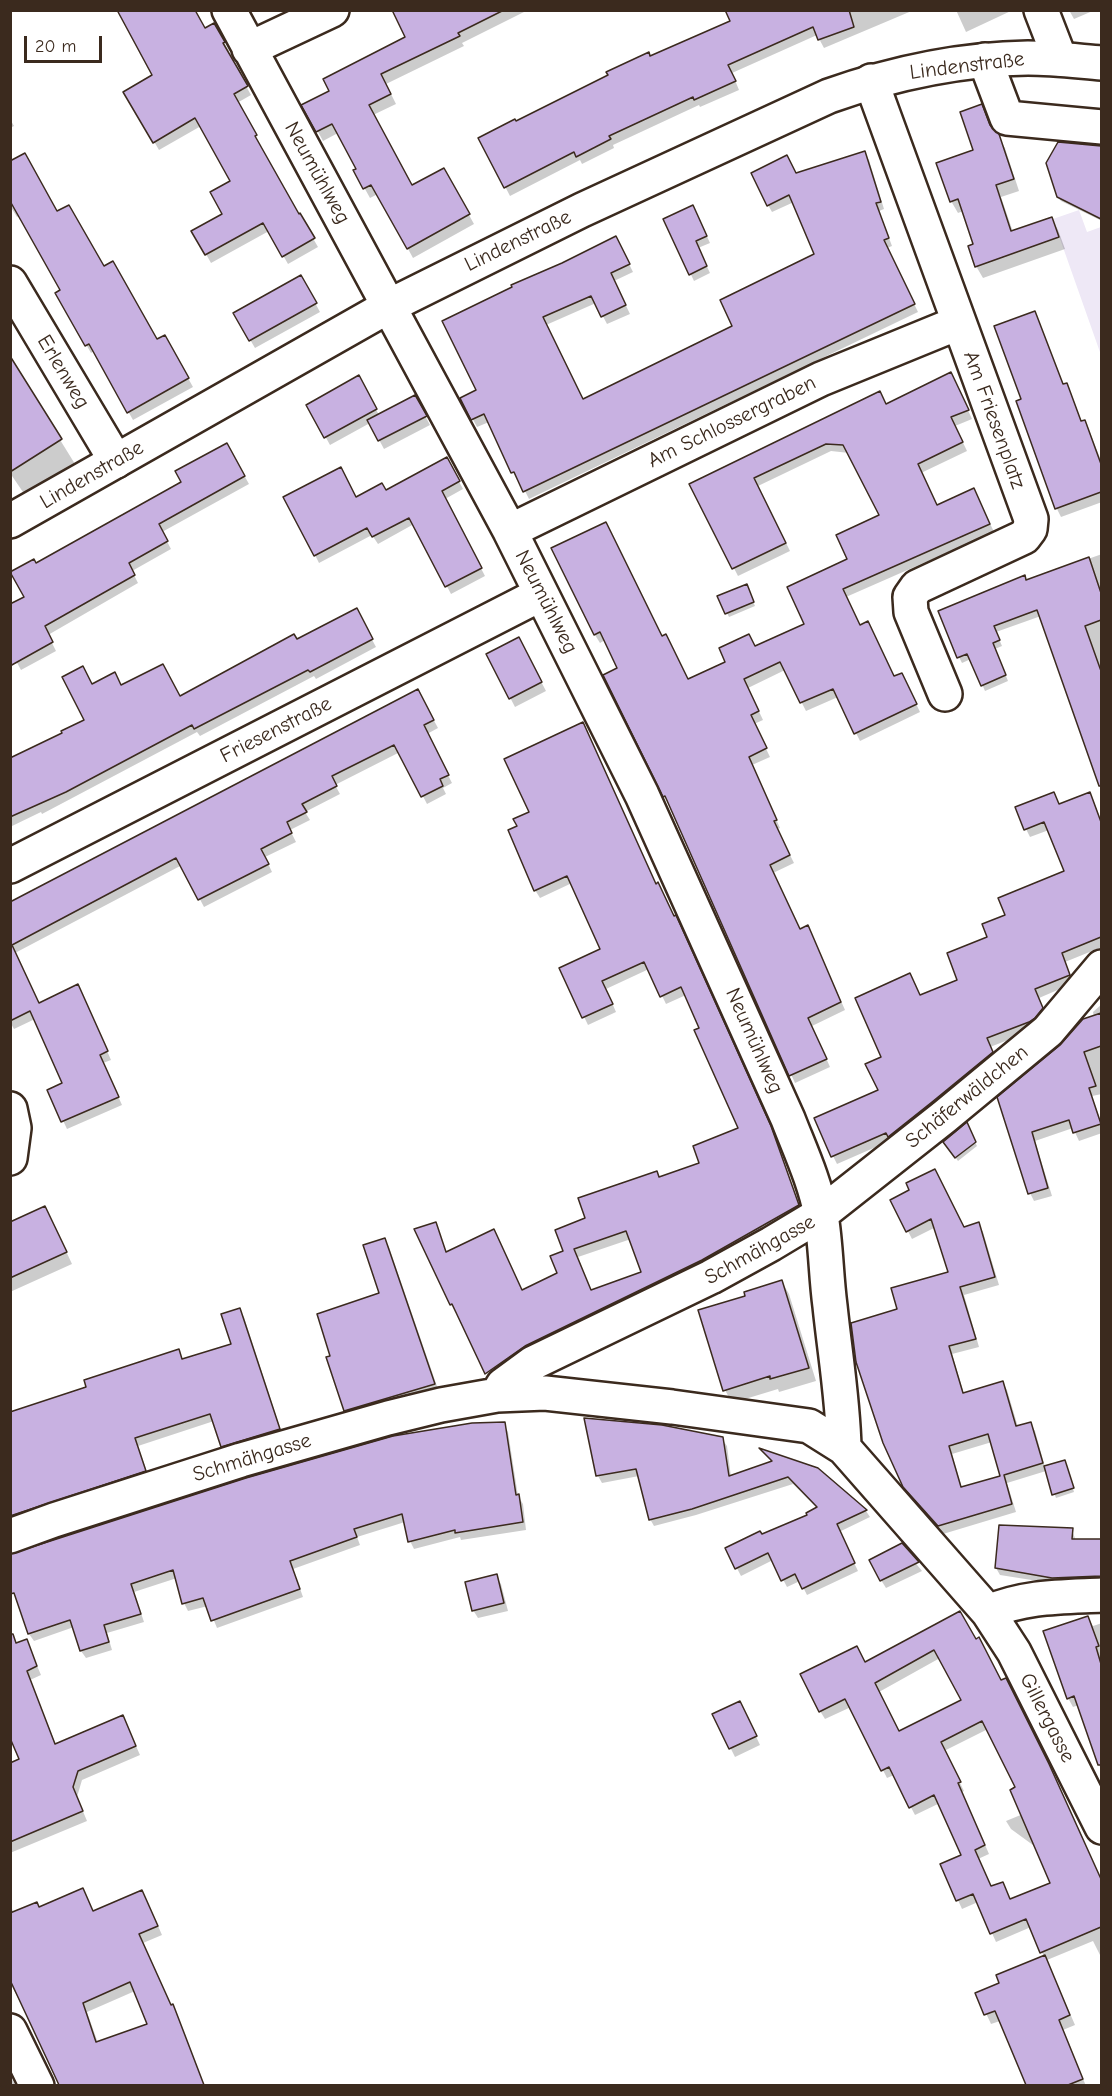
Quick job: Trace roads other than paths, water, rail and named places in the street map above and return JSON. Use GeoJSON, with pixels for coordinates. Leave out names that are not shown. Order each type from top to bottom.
{"type":"FeatureCollection","features":[{"type":"Feature","properties":{"kind":"street","name":"Neumühlweg"},"geometry":{"type":"LineString","coordinates":[[229,10],[510,531],[642,795],[788,1119],[808,1171],[821,1214]]}},
{"type":"Feature","properties":{"kind":"street"},"geometry":{"type":"LineString","coordinates":[[249,49],[332,10]]}},
{"type":"Feature","properties":{"kind":"street","name":"Lindenstraße"},"geometry":{"type":"LineString","coordinates":[[1041,10],[1060,59]]}},
{"type":"Feature","properties":{"kind":"street","name":"Lindenstraße"},"geometry":{"type":"LineString","coordinates":[[10,521],[389,306],[582,210],[829,96],[871,81],[945,64],[1029,58],[1101,63]]}},
{"type":"Feature","properties":{"kind":"street"},"geometry":{"type":"LineString","coordinates":[[985,60],[1007,118],[1101,127]]}},
{"type":"Feature","properties":{"kind":"street","name":"Am Friesenplatz"},"geometry":{"type":"LineString","coordinates":[[871,81],[1031,519],[1030,528],[1024,537],[917,587],[910,597],[911,612],[945,694]]}},
{"type":"Feature","properties":{"kind":"street","name":"Erlenweg"},"geometry":{"type":"LineString","coordinates":[[10,283],[116,461]]}},
{"type":"Feature","properties":{"kind":"street","name":"Am Schlossergraben"},"geometry":{"type":"LineString","coordinates":[[510,531],[821,379],[958,323]]}},
{"type":"Feature","properties":{"kind":"street","name":"Friesenstraße"},"geometry":{"type":"LineString","coordinates":[[10,866],[541,594]]}},
{"type":"Feature","properties":{"kind":"street","name":"Schäferwäldchen"},"geometry":{"type":"LineString","coordinates":[[821,1214],[1048,1031],[1101,968]]}},
{"type":"Feature","properties":{"kind":"street"},"geometry":{"type":"LineString","coordinates":[[10,1109],[14,1128],[10,1158]]}},
{"type":"Feature","properties":{"kind":"street","name":"Schmähgasse"},"geometry":{"type":"LineString","coordinates":[[497,1395],[502,1385],[533,1363],[711,1277],[821,1214],[841,1390],[844,1448]]}},
{"type":"Feature","properties":{"kind":"street","name":"Schmähgasse"},"geometry":{"type":"LineString","coordinates":[[10,1536],[241,1460],[399,1416],[441,1405],[497,1395],[545,1394],[672,1407],[809,1426],[844,1448],[988,1612]]}},
{"type":"Feature","properties":{"kind":"street"},"geometry":{"type":"LineString","coordinates":[[988,1612],[1026,1599],[1101,1595]]}},
{"type":"Feature","properties":{"kind":"street","name":"Gillergasse"},"geometry":{"type":"LineString","coordinates":[[988,1612],[1014,1652],[1101,1827]]}},
{"type":"Feature","properties":{"kind":"street"},"geometry":{"type":"LineString","coordinates":[[10,2031],[37,2085]]}}]}
